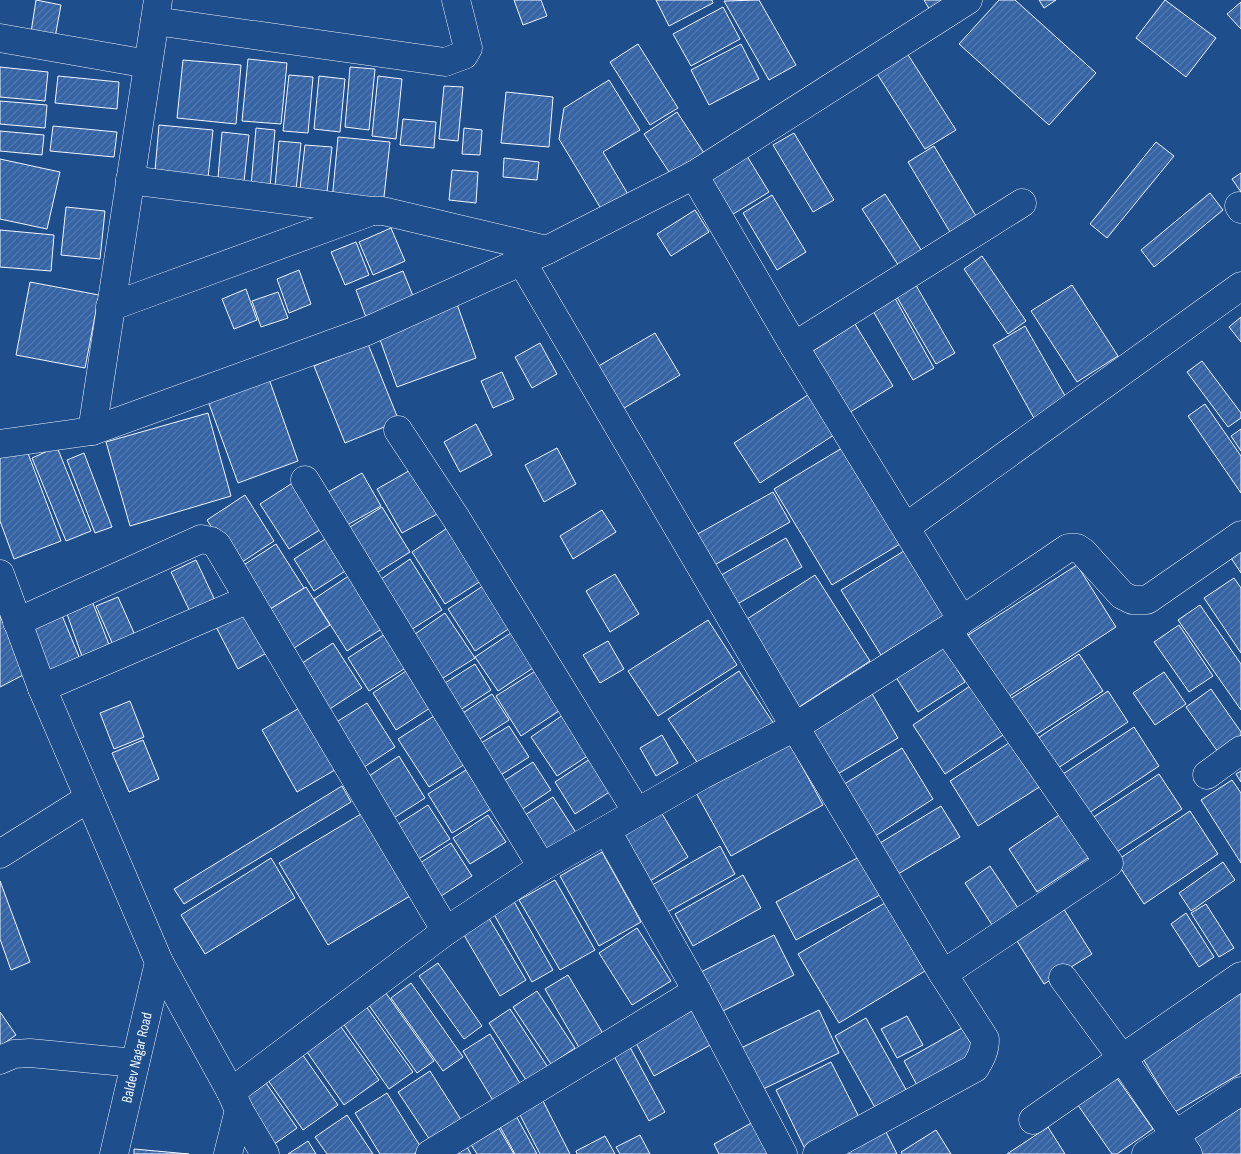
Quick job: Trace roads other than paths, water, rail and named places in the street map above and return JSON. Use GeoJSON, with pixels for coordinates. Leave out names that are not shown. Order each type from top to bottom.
{"type":"FeatureCollection","features":[{"type":"Feature","properties":{"kind":"street"},"geometry":{"type":"LineString","coordinates":[[0,444],[92,431],[367,331],[522,262],[694,176],[968,0]]}},
{"type":"Feature","properties":{"kind":"street"},"geometry":{"type":"LineString","coordinates":[[92,431],[157,10],[445,62],[464,56],[468,48],[448,1]]}},
{"type":"Feature","properties":{"kind":"street"},"geometry":{"type":"LineString","coordinates":[[0,38],[148,64]]}},
{"type":"Feature","properties":{"kind":"street"},"geometry":{"type":"LineString","coordinates":[[694,176],[794,346],[906,527],[955,625],[1108,863],[943,974]]}},
{"type":"Feature","properties":{"kind":"street"},"geometry":{"type":"LineString","coordinates":[[130,180],[371,211],[383,210],[547,250]]}},
{"type":"Feature","properties":{"kind":"street"},"geometry":{"type":"LineString","coordinates":[[794,346],[1022,203]]}},
{"type":"Feature","properties":{"kind":"street"},"geometry":{"type":"LineString","coordinates":[[110,308],[371,211]]}},
{"type":"Feature","properties":{"kind":"street"},"geometry":{"type":"LineString","coordinates":[[522,262],[795,727],[943,974],[985,1039],[985,1049],[975,1068],[817,1154]]}},
{"type":"Feature","properties":{"kind":"street"},"geometry":{"type":"LineString","coordinates":[[906,527],[1241,286]]}},
{"type":"Feature","properties":{"kind":"street"},"geometry":{"type":"LineString","coordinates":[[398,430],[456,518],[637,812]]}},
{"type":"Feature","properties":{"kind":"street"},"geometry":{"type":"LineString","coordinates":[[305,480],[542,867]]}},
{"type":"Feature","properties":{"kind":"street"},"geometry":{"type":"LineString","coordinates":[[228,1154],[235,1101],[446,931],[542,867],[702,775],[795,727],[955,625],[1068,548],[1077,548],[1083,552],[1122,595],[1132,600],[1147,600],[1241,535]]}},
{"type":"Feature","properties":{"kind":"street"},"geometry":{"type":"LineString","coordinates":[[17,622],[201,539],[211,541],[217,545],[446,931]]}},
{"type":"Feature","properties":{"kind":"street"},"geometry":{"type":"LineString","coordinates":[[2,586],[42,688],[160,962],[265,1154]]}},
{"type":"Feature","properties":{"kind":"street"},"geometry":{"type":"LineString","coordinates":[[42,688],[249,599]]}},
{"type":"Feature","properties":{"kind":"street"},"geometry":{"type":"LineString","coordinates":[[1206,775],[1241,750]]}},
{"type":"Feature","properties":{"kind":"street"},"geometry":{"type":"LineString","coordinates":[[0,854],[89,798]]}},
{"type":"Feature","properties":{"kind":"street"},"geometry":{"type":"LineString","coordinates":[[607,831],[697,991],[783,1154]]}},
{"type":"Feature","properties":{"kind":"street","name":"Baldev Nagar Road"},"geometry":{"type":"LineString","coordinates":[[114,1154],[160,962]]}},
{"type":"Feature","properties":{"kind":"street"},"geometry":{"type":"LineString","coordinates":[[1033,1120],[1241,976]]}},
{"type":"Feature","properties":{"kind":"street"},"geometry":{"type":"LineString","coordinates":[[1063,978],[1122,1058],[1182,1145]]}},
{"type":"Feature","properties":{"kind":"street"},"geometry":{"type":"LineString","coordinates":[[430,1154],[697,991]]}},
{"type":"Feature","properties":{"kind":"street"},"geometry":{"type":"LineString","coordinates":[[0,1060],[14,1054],[30,1053],[135,1062]]}},
{"type":"Feature","properties":{"kind":"street"},"geometry":{"type":"LineString","coordinates":[[1146,1154],[1182,1145],[1241,1091]]}}]}
